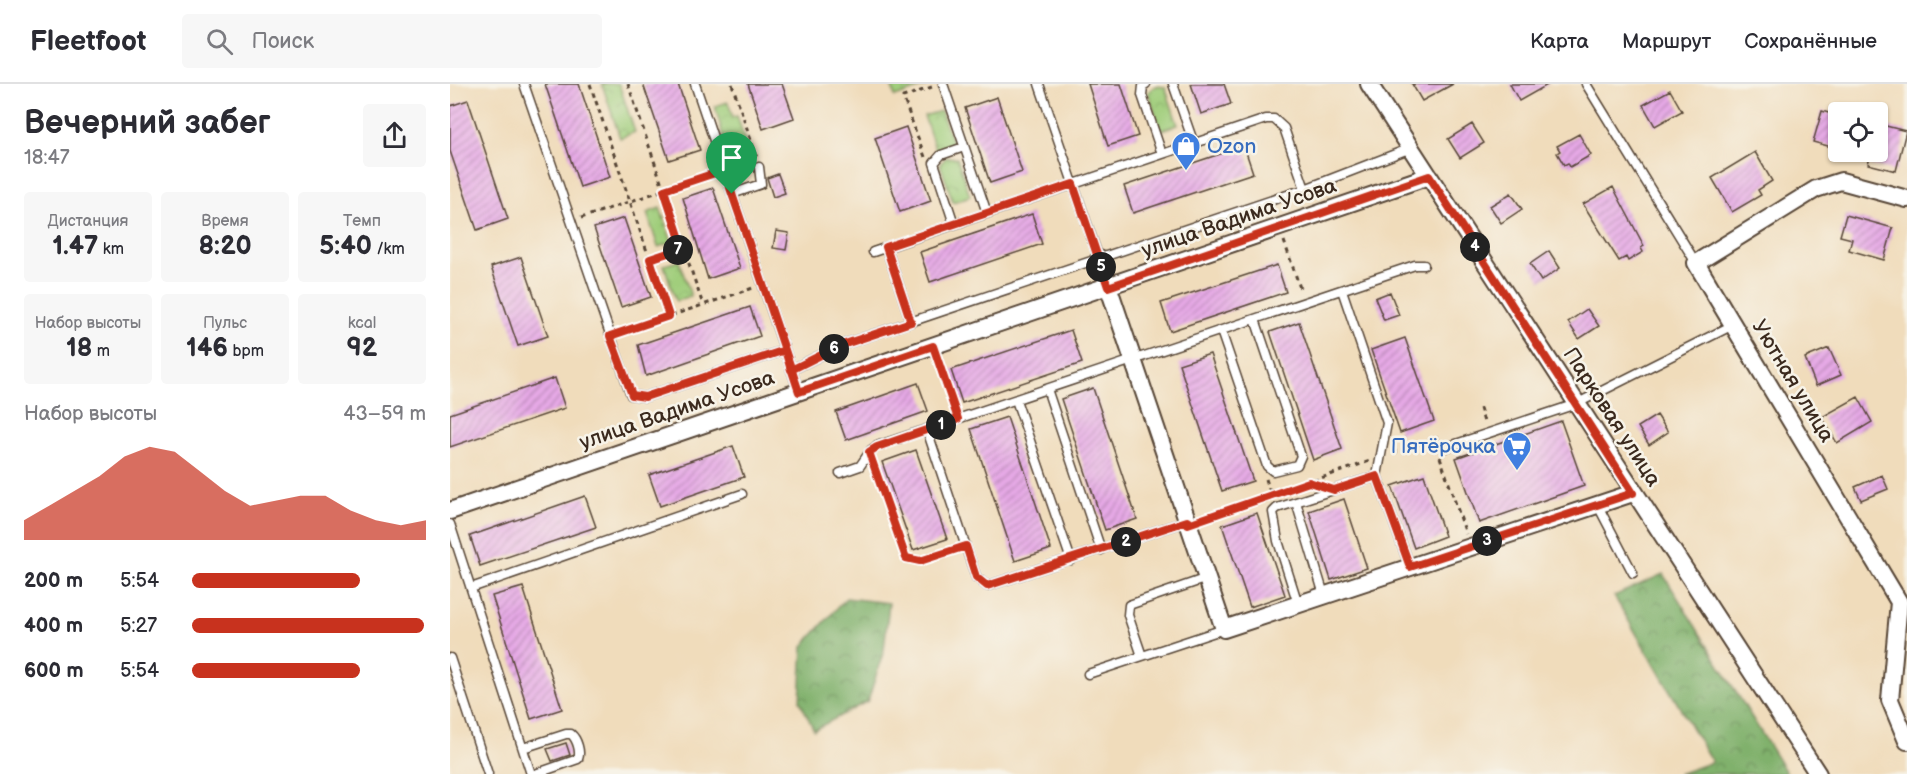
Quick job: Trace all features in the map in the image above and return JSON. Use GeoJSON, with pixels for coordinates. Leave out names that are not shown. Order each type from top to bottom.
{"type":"FeatureCollection","features":[{"type":"Feature","properties":{"kind":"street","name":"Парковая улица"},"geometry":{"type":"LineString","coordinates":[[1369,84],[1818,774]]}},
{"type":"Feature","properties":{"kind":"street","name":"улица Вадима Усова"},"geometry":{"type":"LineString","coordinates":[[450,511],[1429,176]]}},
{"type":"Feature","properties":{"kind":"street"},"geometry":{"type":"LineString","coordinates":[[1696,262],[1816,189],[1841,181],[1907,199]]}},
{"type":"Feature","properties":{"kind":"street"},"geometry":{"type":"LineString","coordinates":[[1099,259],[1224,629],[1633,493]]}},
{"type":"Feature","properties":{"kind":"street","name":"Уютная улица"},"geometry":{"type":"LineString","coordinates":[[1696,262],[1899,602],[1890,700],[1907,741]]}},
{"type":"Feature","properties":{"kind":"lane"},"geometry":{"type":"LineString","coordinates":[[524,84],[628,390],[637,397],[785,350]]}},
{"type":"Feature","properties":{"kind":"lane"},"geometry":{"type":"LineString","coordinates":[[695,84],[799,392]]}},
{"type":"Feature","properties":{"kind":"lane"},"geometry":{"type":"LineString","coordinates":[[943,84],[987,213]]}},
{"type":"Feature","properties":{"kind":"lane"},"geometry":{"type":"LineString","coordinates":[[1040,84],[1099,259]]}},
{"type":"Feature","properties":{"kind":"lane"},"geometry":{"type":"LineString","coordinates":[[1146,84],[1142,95],[1162,154]]}},
{"type":"Feature","properties":{"kind":"lane"},"geometry":{"type":"LineString","coordinates":[[1173,84],[1194,144]]}},
{"type":"Feature","properties":{"kind":"lane"},"geometry":{"type":"LineString","coordinates":[[1586,84],[1696,262]]}},
{"type":"Feature","properties":{"kind":"lane"},"geometry":{"type":"LineString","coordinates":[[873,252],[1162,154],[1274,119],[1284,128],[1305,189]]}},
{"type":"Feature","properties":{"kind":"lane"},"geometry":{"type":"LineString","coordinates":[[954,224],[934,163],[941,155],[964,147]]}},
{"type":"Feature","properties":{"kind":"lane"},"geometry":{"type":"LineString","coordinates":[[791,370],[839,346],[1305,189],[1411,148]]}},
{"type":"Feature","properties":{"kind":"lane"},"geometry":{"type":"LineString","coordinates":[[732,194],[761,184],[759,167]]}},
{"type":"Feature","properties":{"kind":"lane"},"geometry":{"type":"LineString","coordinates":[[886,247],[911,322]]}},
{"type":"Feature","properties":{"kind":"lane"},"geometry":{"type":"LineString","coordinates":[[840,473],[860,466],[869,452],[877,447],[1415,265],[1424,266]]}},
{"type":"Feature","properties":{"kind":"lane"},"geometry":{"type":"LineString","coordinates":[[1342,290],[1388,423],[1377,476],[1410,567]]}},
{"type":"Feature","properties":{"kind":"lane"},"geometry":{"type":"LineString","coordinates":[[1221,331],[1266,466],[1273,471],[1300,463],[1301,456],[1255,319]]}},
{"type":"Feature","properties":{"kind":"lane"},"geometry":{"type":"LineString","coordinates":[[1444,448],[1576,404],[1733,326]]}},
{"type":"Feature","properties":{"kind":"lane"},"geometry":{"type":"LineString","coordinates":[[1047,389],[1101,550]]}},
{"type":"Feature","properties":{"kind":"lane"},"geometry":{"type":"LineString","coordinates":[[1016,400],[1071,560]]}},
{"type":"Feature","properties":{"kind":"lane"},"geometry":{"type":"LineString","coordinates":[[927,430],[976,577],[987,586],[1188,522]]}},
{"type":"Feature","properties":{"kind":"lane"},"geometry":{"type":"LineString","coordinates":[[1298,604],[1272,518],[1277,508],[1377,476]]}},
{"type":"Feature","properties":{"kind":"lane"},"geometry":{"type":"LineString","coordinates":[[471,588],[742,494]]}},
{"type":"Feature","properties":{"kind":"lane"},"geometry":{"type":"LineString","coordinates":[[1296,502],[1324,595]]}},
{"type":"Feature","properties":{"kind":"lane"},"geometry":{"type":"LineString","coordinates":[[1597,504],[1633,573]]}},
{"type":"Feature","properties":{"kind":"lane"},"geometry":{"type":"LineString","coordinates":[[450,524],[523,748],[533,774],[578,759],[579,752],[573,736],[566,734],[523,748]]}},
{"type":"Feature","properties":{"kind":"lane"},"geometry":{"type":"LineString","coordinates":[[1142,656],[1128,615],[1129,605],[1207,578]]}},
{"type":"Feature","properties":{"kind":"lane"},"geometry":{"type":"LineString","coordinates":[[1088,674],[1224,629]]}},
{"type":"Feature","properties":{"kind":"lane"},"geometry":{"type":"LineString","coordinates":[[450,658],[488,774]]}},
{"type":"Feature","properties":{"kind":"path"},"geometry":{"type":"LineString","coordinates":[[590,84],[669,316]]}},
{"type":"Feature","properties":{"kind":"path"},"geometry":{"type":"LineString","coordinates":[[628,84],[703,305]]}},
{"type":"Feature","properties":{"kind":"path"},"geometry":{"type":"LineString","coordinates":[[571,222],[757,159],[732,84]]}},
{"type":"Feature","properties":{"kind":"path"},"geometry":{"type":"LineString","coordinates":[[934,163],[922,155],[903,97],[943,84]]}},
{"type":"Feature","properties":{"kind":"path"},"geometry":{"type":"LineString","coordinates":[[1280,228],[1305,302]]}},
{"type":"Feature","properties":{"kind":"path"},"geometry":{"type":"LineString","coordinates":[[650,259],[683,248]]}},
{"type":"Feature","properties":{"kind":"path"},"geometry":{"type":"LineString","coordinates":[[610,336],[763,285]]}},
{"type":"Feature","properties":{"kind":"path"},"geometry":{"type":"LineString","coordinates":[[933,346],[958,419]]}},
{"type":"Feature","properties":{"kind":"path"},"geometry":{"type":"LineString","coordinates":[[1475,425],[1485,422],[1480,408]]}},
{"type":"Feature","properties":{"kind":"path"},"geometry":{"type":"LineString","coordinates":[[1188,522],[1444,436]]}},
{"type":"Feature","properties":{"kind":"path"},"geometry":{"type":"LineString","coordinates":[[1434,439],[1471,547]]}},
{"type":"Feature","properties":{"kind":"path"},"geometry":{"type":"LineString","coordinates":[[869,452],[906,558],[920,561],[966,546]]}},
{"type":"Feature","properties":{"kind":"path"},"geometry":{"type":"LineString","coordinates":[[1300,463],[1309,482],[1334,490]]}},
{"type":"Feature","properties":{"kind":"green space"},"geometry":{"type":"Polygon","coordinates":[[[602,84],[619,84],[635,132],[620,138],[602,84]]]}},
{"type":"Feature","properties":{"kind":"green space"},"geometry":{"type":"Polygon","coordinates":[[[891,84],[930,84],[930,85],[895,97],[891,84]]]}},
{"type":"Feature","properties":{"kind":"green space"},"geometry":{"type":"Polygon","coordinates":[[[1155,86],[1165,87],[1178,125],[1161,130],[1148,92],[1155,86]]]}},
{"type":"Feature","properties":{"kind":"green space"},"geometry":{"type":"Polygon","coordinates":[[[728,102],[733,117],[737,116],[750,155],[730,161],[715,106],[728,102]]]}},
{"type":"Feature","properties":{"kind":"green space"},"geometry":{"type":"Polygon","coordinates":[[[941,111],[953,145],[936,151],[924,116],[941,111]]]}},
{"type":"Feature","properties":{"kind":"green space"},"geometry":{"type":"Polygon","coordinates":[[[947,157],[957,158],[970,196],[953,202],[940,164],[947,157]]]}},
{"type":"Feature","properties":{"kind":"green space"},"geometry":{"type":"Polygon","coordinates":[[[660,208],[672,242],[658,247],[647,213],[660,208]]]}},
{"type":"Feature","properties":{"kind":"green space"},"geometry":{"type":"Polygon","coordinates":[[[679,261],[691,296],[676,301],[664,265],[679,261]]]}},
{"type":"Feature","properties":{"kind":"green space"},"geometry":{"type":"Polygon","coordinates":[[[1663,574],[1787,774],[1678,774],[1712,762],[1614,596],[1663,574]]]}},
{"type":"Feature","properties":{"kind":"green space"},"geometry":{"type":"Polygon","coordinates":[[[846,598],[889,603],[884,650],[868,701],[814,730],[800,701],[803,646],[846,598]]]}},
{"type":"Feature","properties":{"kind":"building"},"geometry":{"type":"Polygon","coordinates":[[[545,84],[579,84],[610,177],[580,187],[545,84]]]}},
{"type":"Feature","properties":{"kind":"building"},"geometry":{"type":"Polygon","coordinates":[[[643,84],[678,84],[700,150],[669,160],[643,84]]]}},
{"type":"Feature","properties":{"kind":"building"},"geometry":{"type":"Polygon","coordinates":[[[748,84],[782,84],[794,118],[763,129],[748,84]]]}},
{"type":"Feature","properties":{"kind":"building"},"geometry":{"type":"Polygon","coordinates":[[[1088,84],[1121,84],[1138,136],[1108,146],[1088,84]]]}},
{"type":"Feature","properties":{"kind":"building"},"geometry":{"type":"Polygon","coordinates":[[[1191,84],[1224,84],[1231,104],[1201,114],[1191,84]]]}},
{"type":"Feature","properties":{"kind":"building"},"geometry":{"type":"Polygon","coordinates":[[[1412,84],[1453,84],[1422,101],[1412,84]]]}},
{"type":"Feature","properties":{"kind":"building"},"geometry":{"type":"Polygon","coordinates":[[[1510,84],[1549,84],[1519,101],[1510,84]]]}},
{"type":"Feature","properties":{"kind":"building"},"geometry":{"type":"Polygon","coordinates":[[[1670,90],[1682,111],[1655,126],[1643,105],[1670,90]]]}},
{"type":"Feature","properties":{"kind":"building"},"geometry":{"type":"Polygon","coordinates":[[[997,97],[1022,172],[990,183],[965,108],[997,97]]]}},
{"type":"Feature","properties":{"kind":"building"},"geometry":{"type":"Polygon","coordinates":[[[468,100],[508,219],[477,230],[450,151],[450,106],[468,100]]]}},
{"type":"Feature","properties":{"kind":"building"},"geometry":{"type":"Polygon","coordinates":[[[1822,111],[1828,113],[1828,146],[1813,142],[1822,111]]]}},
{"type":"Feature","properties":{"kind":"building"},"geometry":{"type":"Polygon","coordinates":[[[1472,124],[1484,143],[1460,158],[1448,139],[1472,124]]]}},
{"type":"Feature","properties":{"kind":"building"},"geometry":{"type":"Polygon","coordinates":[[[1888,126],[1906,131],[1896,171],[1868,164],[1868,162],[1888,162],[1888,126]]]}},
{"type":"Feature","properties":{"kind":"building"},"geometry":{"type":"Polygon","coordinates":[[[906,127],[931,201],[900,212],[875,138],[906,127]]]}},
{"type":"Feature","properties":{"kind":"building"},"geometry":{"type":"Polygon","coordinates":[[[1579,134],[1591,155],[1570,167],[1568,163],[1564,165],[1557,153],[1560,151],[1557,146],[1579,134]]]}},
{"type":"Feature","properties":{"kind":"building"},"geometry":{"type":"Polygon","coordinates":[[[1244,146],[1253,173],[1133,213],[1124,186],[1244,146]]]}},
{"type":"Feature","properties":{"kind":"building"},"geometry":{"type":"Polygon","coordinates":[[[1755,152],[1772,181],[1758,190],[1761,195],[1732,212],[1712,178],[1755,152]]]}},
{"type":"Feature","properties":{"kind":"building"},"geometry":{"type":"Polygon","coordinates":[[[778,174],[785,193],[773,197],[767,178],[778,174]]]}},
{"type":"Feature","properties":{"kind":"building"},"geometry":{"type":"Polygon","coordinates":[[[1613,187],[1644,246],[1641,248],[1643,252],[1628,261],[1626,257],[1619,261],[1583,204],[1613,187]]]}},
{"type":"Feature","properties":{"kind":"building"},"geometry":{"type":"Polygon","coordinates":[[[713,188],[740,268],[708,279],[683,198],[713,188]]]}},
{"type":"Feature","properties":{"kind":"building"},"geometry":{"type":"Polygon","coordinates":[[[1511,193],[1522,209],[1501,223],[1490,206],[1511,193]]]}},
{"type":"Feature","properties":{"kind":"building"},"geometry":{"type":"Polygon","coordinates":[[[1032,214],[1042,244],[930,282],[920,252],[1032,214]]]}},
{"type":"Feature","properties":{"kind":"building"},"geometry":{"type":"Polygon","coordinates":[[[1846,215],[1893,228],[1884,260],[1849,250],[1852,239],[1840,236],[1846,215]]]}},
{"type":"Feature","properties":{"kind":"building"},"geometry":{"type":"Polygon","coordinates":[[[624,218],[651,297],[621,307],[594,228],[624,218]]]}},
{"type":"Feature","properties":{"kind":"building"},"geometry":{"type":"Polygon","coordinates":[[[776,231],[789,233],[786,250],[773,248],[776,231]]]}},
{"type":"Feature","properties":{"kind":"building"},"geometry":{"type":"Polygon","coordinates":[[[1549,251],[1560,268],[1541,281],[1530,264],[1549,251]]]}},
{"type":"Feature","properties":{"kind":"building"},"geometry":{"type":"Polygon","coordinates":[[[521,257],[548,336],[518,346],[491,267],[521,257]]]}},
{"type":"Feature","properties":{"kind":"building"},"geometry":{"type":"Polygon","coordinates":[[[1277,265],[1286,292],[1170,331],[1161,303],[1277,265]]]}},
{"type":"Feature","properties":{"kind":"building"},"geometry":{"type":"Polygon","coordinates":[[[1390,292],[1399,315],[1384,320],[1375,298],[1390,292]]]}},
{"type":"Feature","properties":{"kind":"building"},"geometry":{"type":"Polygon","coordinates":[[[750,307],[760,336],[646,376],[638,345],[750,307]]]}},
{"type":"Feature","properties":{"kind":"building"},"geometry":{"type":"Polygon","coordinates":[[[1587,309],[1599,326],[1579,339],[1568,322],[1587,309]]]}},
{"type":"Feature","properties":{"kind":"building"},"geometry":{"type":"Polygon","coordinates":[[[1299,322],[1342,449],[1313,460],[1270,332],[1299,322]]]}},
{"type":"Feature","properties":{"kind":"building"},"geometry":{"type":"Polygon","coordinates":[[[1071,330],[1082,363],[962,403],[951,370],[1071,330]]]}},
{"type":"Feature","properties":{"kind":"building"},"geometry":{"type":"Polygon","coordinates":[[[1405,338],[1434,421],[1400,433],[1371,350],[1405,338]]]}},
{"type":"Feature","properties":{"kind":"building"},"geometry":{"type":"Polygon","coordinates":[[[1829,348],[1841,375],[1816,386],[1805,358],[1829,348]]]}},
{"type":"Feature","properties":{"kind":"building"},"geometry":{"type":"Polygon","coordinates":[[[1210,354],[1253,481],[1222,491],[1179,364],[1210,354]]]}},
{"type":"Feature","properties":{"kind":"building"},"geometry":{"type":"Polygon","coordinates":[[[555,378],[565,408],[450,447],[450,414],[555,378]]]}},
{"type":"Feature","properties":{"kind":"building"},"geometry":{"type":"Polygon","coordinates":[[[918,383],[928,411],[846,440],[836,412],[918,383]]]}},
{"type":"Feature","properties":{"kind":"building"},"geometry":{"type":"Polygon","coordinates":[[[1093,388],[1137,519],[1105,530],[1061,399],[1093,388]]]}},
{"type":"Feature","properties":{"kind":"building"},"geometry":{"type":"Polygon","coordinates":[[[1858,397],[1872,422],[1837,443],[1822,417],[1858,397]]]}},
{"type":"Feature","properties":{"kind":"building"},"geometry":{"type":"Polygon","coordinates":[[[1657,415],[1668,432],[1649,445],[1638,427],[1657,415]]]}},
{"type":"Feature","properties":{"kind":"building"},"geometry":{"type":"Polygon","coordinates":[[[1007,417],[1051,549],[1015,561],[971,429],[1007,417]]]}},
{"type":"Feature","properties":{"kind":"building"},"geometry":{"type":"Polygon","coordinates":[[[1561,421],[1584,486],[1479,523],[1456,458],[1561,421]]]}},
{"type":"Feature","properties":{"kind":"building"},"geometry":{"type":"Polygon","coordinates":[[[733,446],[744,477],[660,506],[649,475],[733,446]]]}},
{"type":"Feature","properties":{"kind":"building"},"geometry":{"type":"Polygon","coordinates":[[[916,450],[947,539],[913,550],[882,462],[916,450]]]}},
{"type":"Feature","properties":{"kind":"building"},"geometry":{"type":"Polygon","coordinates":[[[1424,475],[1445,536],[1414,548],[1392,486],[1424,475]]]}},
{"type":"Feature","properties":{"kind":"building"},"geometry":{"type":"Polygon","coordinates":[[[1882,475],[1888,489],[1861,500],[1855,487],[1882,475]]]}},
{"type":"Feature","properties":{"kind":"building"},"geometry":{"type":"Polygon","coordinates":[[[585,496],[596,527],[480,566],[470,536],[585,496]]]}},
{"type":"Feature","properties":{"kind":"building"},"geometry":{"type":"Polygon","coordinates":[[[1344,499],[1367,568],[1331,580],[1309,511],[1344,499]]]}},
{"type":"Feature","properties":{"kind":"building"},"geometry":{"type":"Polygon","coordinates":[[[1257,513],[1285,595],[1250,607],[1222,525],[1257,513]]]}},
{"type":"Feature","properties":{"kind":"building"},"geometry":{"type":"Polygon","coordinates":[[[523,587],[562,709],[531,719],[492,596],[523,587]]]}},
{"type":"Feature","properties":{"kind":"building"},"geometry":{"type":"Polygon","coordinates":[[[566,743],[570,755],[552,761],[547,749],[566,743]]]}},
{"type":"Feature","properties":{"kind":"place","name":"Ozon"},"geometry":{"type":"Point","coordinates":[1186,172]}},
{"type":"Feature","properties":{"kind":"place","name":"Пятёрочка"},"geometry":{"type":"Point","coordinates":[1517,472]}},
{"type":"Feature","properties":{"kind":"route"},"geometry":{"type":"LineString","coordinates":[[732,194],[724,170],[664,190],[683,248],[650,259],[669,316],[610,336],[628,390],[632,395],[645,397],[785,350],[791,370],[839,346],[911,322],[886,247],[1073,184],[1108,287],[1429,176],[1633,493],[1410,567],[1377,476],[1334,490],[1309,482],[1188,524],[1187,521],[997,585],[987,586],[980,583],[976,577],[966,546],[920,561],[906,558],[869,452],[877,447],[958,419],[933,346],[799,392],[791,370],[785,350],[732,194]]}}]}
